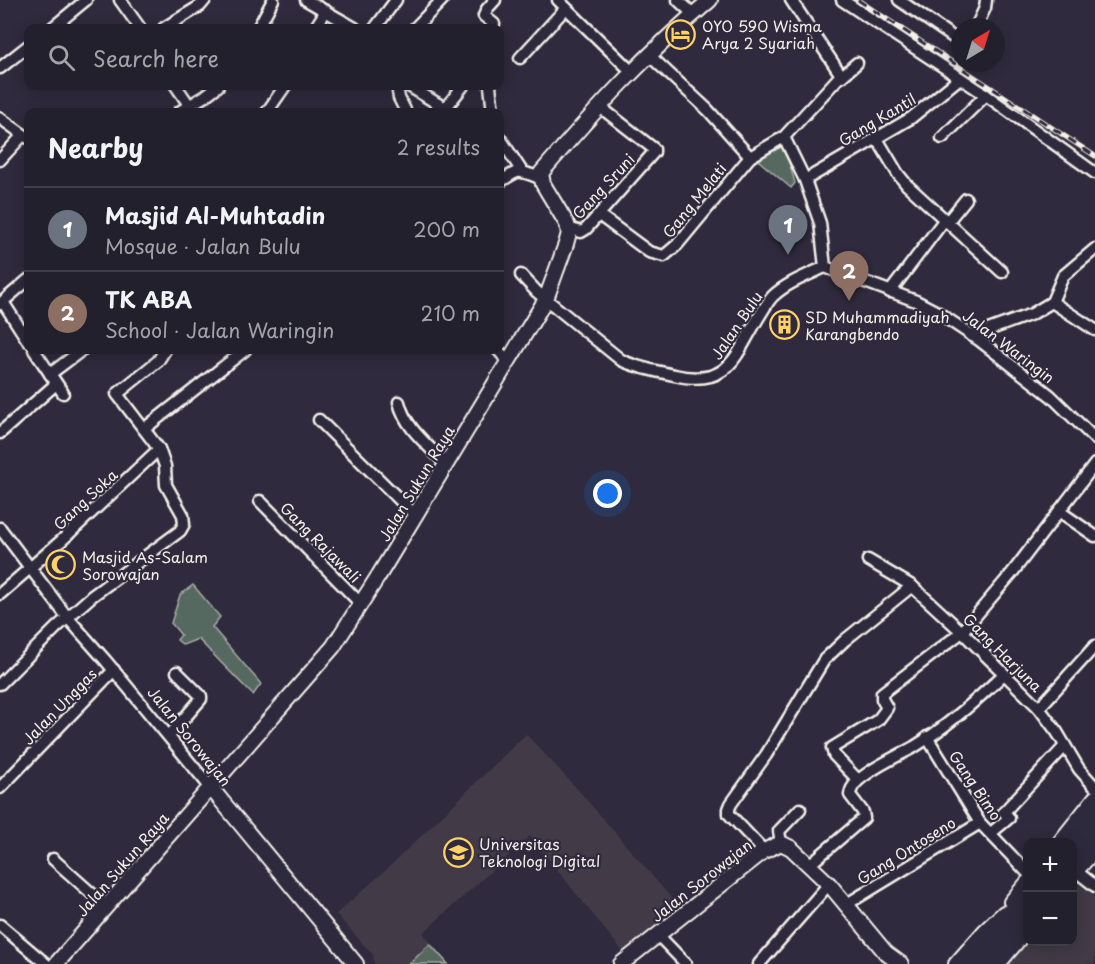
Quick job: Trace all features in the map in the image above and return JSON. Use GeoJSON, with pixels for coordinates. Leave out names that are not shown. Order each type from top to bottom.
{"type":"FeatureCollection","features":[{"type":"Feature","properties":{"kind":"highway"},"geometry":{"type":"LineString","coordinates":[[1077,862],[1095,814]]}},
{"type":"Feature","properties":{"kind":"highway"},"geometry":{"type":"LineString","coordinates":[[969,964],[1023,901]]}},
{"type":"Feature","properties":{"kind":"highway"},"geometry":{"type":"LineString","coordinates":[[986,964],[1023,903]]}},
{"type":"Feature","properties":{"kind":"street"},"geometry":{"type":"LineString","coordinates":[[59,24],[86,0]]}},
{"type":"Feature","properties":{"kind":"street"},"geometry":{"type":"LineString","coordinates":[[120,0],[137,24]]}},
{"type":"Feature","properties":{"kind":"street"},"geometry":{"type":"LineString","coordinates":[[171,24],[200,6],[205,0]]}},
{"type":"Feature","properties":{"kind":"street"},"geometry":{"type":"LineString","coordinates":[[260,24],[273,0]]}},
{"type":"Feature","properties":{"kind":"street"},"geometry":{"type":"LineString","coordinates":[[306,0],[348,24]]}},
{"type":"Feature","properties":{"kind":"street"},"geometry":{"type":"LineString","coordinates":[[378,24],[396,0]]}},
{"type":"Feature","properties":{"kind":"street"},"geometry":{"type":"LineString","coordinates":[[419,24],[442,0]]}},
{"type":"Feature","properties":{"kind":"street"},"geometry":{"type":"LineString","coordinates":[[494,24],[484,16],[495,0]]}},
{"type":"Feature","properties":{"kind":"street"},"geometry":{"type":"LineString","coordinates":[[678,0],[693,14]]}},
{"type":"Feature","properties":{"kind":"street"},"geometry":{"type":"LineString","coordinates":[[540,178],[541,173],[632,71],[671,32],[710,0]]}},
{"type":"Feature","properties":{"kind":"street"},"geometry":{"type":"LineString","coordinates":[[791,0],[841,76]]}},
{"type":"Feature","properties":{"kind":"street"},"geometry":{"type":"LineString","coordinates":[[842,0],[986,95],[1095,173]]}},
{"type":"Feature","properties":{"kind":"street"},"geometry":{"type":"LineString","coordinates":[[899,0],[951,36]]}},
{"type":"Feature","properties":{"kind":"street"},"geometry":{"type":"LineString","coordinates":[[980,18],[986,0]]}},
{"type":"Feature","properties":{"kind":"street"},"geometry":{"type":"LineString","coordinates":[[520,58],[562,4],[632,71]]}},
{"type":"Feature","properties":{"kind":"street"},"geometry":{"type":"LineString","coordinates":[[318,24],[326,11]]}},
{"type":"Feature","properties":{"kind":"street"},"geometry":{"type":"LineString","coordinates":[[0,68],[24,49]]}},
{"type":"Feature","properties":{"kind":"street"},"geometry":{"type":"LineString","coordinates":[[649,55],[708,110],[750,157],[784,137],[841,76],[857,63]]}},
{"type":"Feature","properties":{"kind":"street","name":"Gang Kantil"},"geometry":{"type":"LineString","coordinates":[[805,180],[911,118],[960,78]]}},
{"type":"Feature","properties":{"kind":"street"},"geometry":{"type":"LineString","coordinates":[[179,90],[191,108]]}},
{"type":"Feature","properties":{"kind":"street"},"geometry":{"type":"LineString","coordinates":[[194,108],[214,90]]}},
{"type":"Feature","properties":{"kind":"street"},"geometry":{"type":"LineString","coordinates":[[270,108],[282,90]]}},
{"type":"Feature","properties":{"kind":"street"},"geometry":{"type":"LineString","coordinates":[[398,90],[404,108]]}},
{"type":"Feature","properties":{"kind":"street"},"geometry":{"type":"LineString","coordinates":[[415,90],[443,107],[448,105],[460,90]]}},
{"type":"Feature","properties":{"kind":"street"},"geometry":{"type":"LineString","coordinates":[[490,90],[493,108]]}},
{"type":"Feature","properties":{"kind":"street"},"geometry":{"type":"LineString","coordinates":[[942,138],[986,95]]}},
{"type":"Feature","properties":{"kind":"street","name":"Gang Sruni"},"geometry":{"type":"LineString","coordinates":[[568,228],[581,232],[586,229],[655,151],[599,106]]}},
{"type":"Feature","properties":{"kind":"street"},"geometry":{"type":"LineString","coordinates":[[0,118],[24,135]]}},
{"type":"Feature","properties":{"kind":"street"},"geometry":{"type":"LineString","coordinates":[[784,137],[805,180],[820,223],[825,267]]}},
{"type":"Feature","properties":{"kind":"street"},"geometry":{"type":"LineString","coordinates":[[876,137],[907,185],[1002,272]]}},
{"type":"Feature","properties":{"kind":"street"},"geometry":{"type":"LineString","coordinates":[[0,160],[24,138]]}},
{"type":"Feature","properties":{"kind":"street"},"geometry":{"type":"LineString","coordinates":[[504,144],[521,170],[540,178],[568,228]]}},
{"type":"Feature","properties":{"kind":"street","name":"Gang Melati"},"geometry":{"type":"LineString","coordinates":[[599,215],[649,252],[664,256],[677,245],[750,157]]}},
{"type":"Feature","properties":{"kind":"street"},"geometry":{"type":"LineString","coordinates":[[504,179],[521,170]]}},
{"type":"Feature","properties":{"kind":"street"},"geometry":{"type":"LineString","coordinates":[[890,292],[966,199]]}},
{"type":"Feature","properties":{"kind":"street","name":"Jalan Sukun Raya"},"geometry":{"type":"LineString","coordinates":[[56,964],[211,788],[251,738],[333,647],[546,299],[566,244],[568,228]]}},
{"type":"Feature","properties":{"kind":"street"},"geometry":{"type":"LineString","coordinates":[[972,336],[1032,314],[1052,302],[1063,276],[1095,249]]}},
{"type":"Feature","properties":{"kind":"street","name":"Jalan Waringin"},"geometry":{"type":"LineString","coordinates":[[825,267],[916,301],[938,312],[1062,406],[1095,439]]}},
{"type":"Feature","properties":{"kind":"street","name":"Jalan Bulu"},"geometry":{"type":"LineString","coordinates":[[520,275],[609,351],[632,366],[696,378],[719,374],[730,365],[772,297],[786,287],[825,267]]}},
{"type":"Feature","properties":{"kind":"street"},"geometry":{"type":"LineString","coordinates":[[24,284],[2,303],[24,335]]}},
{"type":"Feature","properties":{"kind":"street"},"geometry":{"type":"LineString","coordinates":[[1052,302],[1095,330]]}},
{"type":"Feature","properties":{"kind":"street"},"geometry":{"type":"LineString","coordinates":[[0,433],[59,389],[37,354]]}},
{"type":"Feature","properties":{"kind":"street"},"geometry":{"type":"LineString","coordinates":[[50,374],[77,354]]}},
{"type":"Feature","properties":{"kind":"street"},"geometry":{"type":"LineString","coordinates":[[0,684],[40,642],[92,596],[180,531],[184,524],[183,515],[166,485],[165,466],[159,449],[117,394],[162,354]]}},
{"type":"Feature","properties":{"kind":"street"},"geometry":{"type":"LineString","coordinates":[[144,429],[240,354]]}},
{"type":"Feature","properties":{"kind":"street"},"geometry":{"type":"LineString","coordinates":[[502,354],[508,361]]}},
{"type":"Feature","properties":{"kind":"street"},"geometry":{"type":"LineString","coordinates":[[399,402],[404,417],[416,433],[446,464]]}},
{"type":"Feature","properties":{"kind":"street"},"geometry":{"type":"LineString","coordinates":[[319,420],[415,515]]}},
{"type":"Feature","properties":{"kind":"street","name":"Gang Soka"},"geometry":{"type":"LineString","coordinates":[[0,594],[159,449]]}},
{"type":"Feature","properties":{"kind":"street"},"geometry":{"type":"LineString","coordinates":[[858,780],[834,755],[832,748],[880,718],[887,706],[882,699],[882,693],[962,632],[1095,464]]}},
{"type":"Feature","properties":{"kind":"street","name":"Gang Rajawali"},"geometry":{"type":"LineString","coordinates":[[260,501],[361,604]]}},
{"type":"Feature","properties":{"kind":"street"},"geometry":{"type":"LineString","coordinates":[[1059,511],[1095,536]]}},
{"type":"Feature","properties":{"kind":"street","name":"Jalan Sorowajan"},"geometry":{"type":"LineString","coordinates":[[0,528],[68,618],[169,736],[356,964]]}},
{"type":"Feature","properties":{"kind":"street","name":"Gang Harjuna"},"geometry":{"type":"LineString","coordinates":[[868,560],[912,586],[1039,708],[1079,770],[1095,787]]}},
{"type":"Feature","properties":{"kind":"street"},"geometry":{"type":"LineString","coordinates":[[764,851],[729,814],[731,804],[766,755],[824,660],[912,586]]}},
{"type":"Feature","properties":{"kind":"street"},"geometry":{"type":"LineString","coordinates":[[1039,708],[1095,646]]}},
{"type":"Feature","properties":{"kind":"street","name":"Jalan Unggas"},"geometry":{"type":"LineString","coordinates":[[1,784],[114,670]]}},
{"type":"Feature","properties":{"kind":"street"},"geometry":{"type":"LineString","coordinates":[[169,736],[201,699],[201,696],[177,672]]}},
{"type":"Feature","properties":{"kind":"street"},"geometry":{"type":"LineString","coordinates":[[809,865],[864,818],[863,812],[850,795],[858,780],[927,737],[979,698],[1004,674]]}},
{"type":"Feature","properties":{"kind":"street","name":"Gang Bimo"},"geometry":{"type":"LineString","coordinates":[[927,737],[980,822],[1023,868]]}},
{"type":"Feature","properties":{"kind":"street"},"geometry":{"type":"LineString","coordinates":[[991,833],[1009,818],[1004,812],[1065,746]]}},
{"type":"Feature","properties":{"kind":"street"},"geometry":{"type":"LineString","coordinates":[[1064,838],[1095,798]]}},
{"type":"Feature","properties":{"kind":"street"},"geometry":{"type":"LineString","coordinates":[[800,809],[780,829],[781,843],[791,848],[829,884],[886,953],[901,964]]}},
{"type":"Feature","properties":{"kind":"street","name":"Gang Ontoseno"},"geometry":{"type":"LineString","coordinates":[[847,904],[980,822]]}},
{"type":"Feature","properties":{"kind":"street","name":"Jalan Sorowajan"},"geometry":{"type":"LineString","coordinates":[[621,964],[764,851],[781,843]]}},
{"type":"Feature","properties":{"kind":"street"},"geometry":{"type":"LineString","coordinates":[[53,859],[107,907]]}},
{"type":"Feature","properties":{"kind":"street"},"geometry":{"type":"LineString","coordinates":[[1077,871],[1095,886]]}},
{"type":"Feature","properties":{"kind":"street"},"geometry":{"type":"LineString","coordinates":[[759,964],[829,884]]}},
{"type":"Feature","properties":{"kind":"street"},"geometry":{"type":"LineString","coordinates":[[956,964],[996,919],[1023,900]]}},
{"type":"Feature","properties":{"kind":"street"},"geometry":{"type":"LineString","coordinates":[[0,925],[46,964]]}},
{"type":"Feature","properties":{"kind":"street"},"geometry":{"type":"LineString","coordinates":[[998,964],[1023,934]]}},
{"type":"Feature","properties":{"kind":"street"},"geometry":{"type":"LineString","coordinates":[[658,935],[686,964]]}},
{"type":"Feature","properties":{"kind":"shaded area","name":"Universitas Teknologi Digital"},"geometry":{"type":"Polygon","coordinates":[[[526,734],[580,792],[680,908],[623,952],[530,836],[423,933],[449,964],[374,964],[373,955],[336,914],[387,869],[526,734]]]}},
{"type":"Feature","properties":{"kind":"shaded area"},"geometry":{"type":"Polygon","coordinates":[[[1077,883],[1095,897],[1095,964],[1002,964],[1023,939],[1023,946],[1077,946],[1077,883]]]}},
{"type":"Feature","properties":{"kind":"green space"},"geometry":{"type":"Polygon","coordinates":[[[780,141],[795,183],[791,188],[759,161],[757,155],[780,141]]]}},
{"type":"Feature","properties":{"kind":"green space"},"geometry":{"type":"Polygon","coordinates":[[[193,585],[220,617],[212,627],[261,684],[253,695],[198,639],[183,645],[177,640],[181,635],[171,623],[180,595],[193,585]]]}},
{"type":"Feature","properties":{"kind":"green space"},"geometry":{"type":"Polygon","coordinates":[[[430,944],[448,964],[409,964],[430,944]]]}},
{"type":"Feature","properties":{"kind":"railway"},"geometry":{"type":"LineString","coordinates":[[858,0],[1095,156]]}},
{"type":"Feature","properties":{"kind":"place","name":"OYO 590 Wisma Arya 2 Syariah"},"geometry":{"type":"Point","coordinates":[681,34]}},
{"type":"Feature","properties":{"kind":"place","name":"Masjid Al-Muhtadin"},"geometry":{"type":"Point","coordinates":[788,255]}},
{"type":"Feature","properties":{"kind":"place","name":"TK ABA"},"geometry":{"type":"Point","coordinates":[849,301]}},
{"type":"Feature","properties":{"kind":"place","name":"SD Muhammadiyah Karangbendo"},"geometry":{"type":"Point","coordinates":[784,325]}},
{"type":"Feature","properties":{"kind":"place","name":"Masjid As-Salam Sorowajan"},"geometry":{"type":"Point","coordinates":[61,565]}},
{"type":"Feature","properties":{"kind":"place","name":"Universitas Teknologi Digital"},"geometry":{"type":"Point","coordinates":[458,852]}}]}
